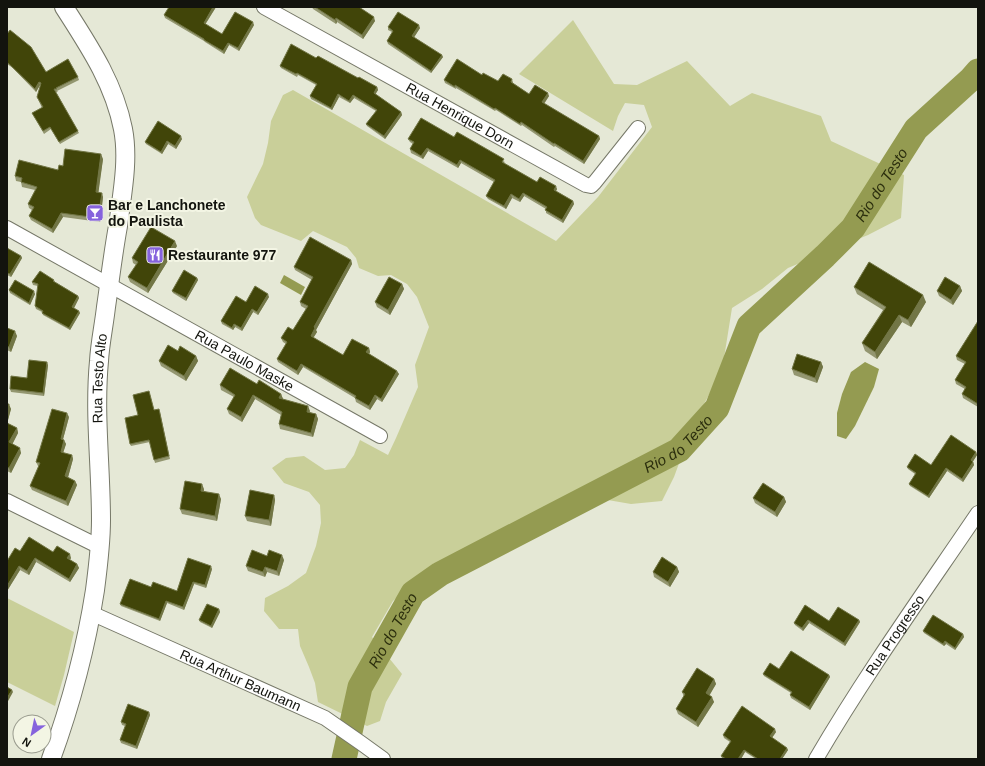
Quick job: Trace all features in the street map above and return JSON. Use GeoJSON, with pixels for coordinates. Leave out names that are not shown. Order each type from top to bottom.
{"type":"FeatureCollection","features":[{"type":"Feature","properties":{"kind":"main road","name":"Rua Testo Alto"},"geometry":{"type":"LineString","coordinates":[[51,759],[74,686],[92,613],[100,547],[101,520],[97,417],[99,360],[126,158],[123,128],[114,95],[100,65],[64,7]]}},
{"type":"Feature","properties":{"kind":"street","name":"Rua Henrique Dorn"},"geometry":{"type":"LineString","coordinates":[[264,7],[586,185],[591,186],[595,182],[638,128]]}},
{"type":"Feature","properties":{"kind":"street","name":"Rua Paulo Maske"},"geometry":{"type":"LineString","coordinates":[[7,228],[380,436]]}},
{"type":"Feature","properties":{"kind":"street"},"geometry":{"type":"LineString","coordinates":[[7,501],[100,547]]}},
{"type":"Feature","properties":{"kind":"street","name":"Rua Progresso"},"geometry":{"type":"LineString","coordinates":[[816,759],[872,669],[978,513]]}},
{"type":"Feature","properties":{"kind":"street","name":"Rua Arthur Baumann"},"geometry":{"type":"LineString","coordinates":[[92,613],[325,718],[383,759]]}},
{"type":"Feature","properties":{"kind":"shaded area"},"geometry":{"type":"Polygon","coordinates":[[[573,20],[614,84],[637,85],[687,61],[730,106],[752,93],[821,116],[831,141],[904,175],[901,218],[868,235],[788,268],[762,289],[732,308],[724,358],[710,393],[695,420],[674,477],[662,501],[631,504],[573,494],[485,541],[433,566],[393,601],[372,637],[402,674],[386,702],[380,721],[367,726],[318,702],[315,683],[300,646],[298,629],[279,629],[264,611],[265,598],[288,586],[306,573],[316,546],[321,523],[320,505],[309,492],[284,483],[272,468],[286,458],[304,456],[325,470],[345,468],[354,455],[360,440],[388,455],[418,387],[415,365],[429,327],[417,297],[407,284],[391,275],[378,276],[359,268],[356,258],[347,247],[313,231],[301,241],[261,225],[255,218],[247,197],[263,164],[271,121],[283,95],[293,90],[556,241],[598,197],[652,127],[644,105],[625,103],[618,116],[613,131],[519,74],[573,20]]]}},
{"type":"Feature","properties":{"kind":"shaded area"},"geometry":{"type":"Polygon","coordinates":[[[284,275],[305,287],[301,295],[280,283],[284,275]]]}},
{"type":"Feature","properties":{"kind":"shaded area"},"geometry":{"type":"Polygon","coordinates":[[[865,362],[879,369],[874,387],[855,426],[846,439],[837,436],[837,413],[842,394],[851,372],[865,362]]]}},
{"type":"Feature","properties":{"kind":"shaded area"},"geometry":{"type":"Polygon","coordinates":[[[7,598],[74,632],[55,706],[7,682],[7,598]]]}},
{"type":"Feature","properties":{"kind":"building"},"geometry":{"type":"Polygon","coordinates":[[[169,7],[213,7],[204,23],[222,34],[235,12],[253,22],[238,48],[228,43],[223,51],[164,15],[169,7]]]}},
{"type":"Feature","properties":{"kind":"building"},"geometry":{"type":"Polygon","coordinates":[[[315,7],[359,7],[374,17],[362,35],[336,18],[335,20],[315,7]]]}},
{"type":"Feature","properties":{"kind":"building"},"geometry":{"type":"Polygon","coordinates":[[[398,12],[419,25],[412,36],[442,55],[431,71],[387,41],[393,31],[388,27],[398,12]]]}},
{"type":"Feature","properties":{"kind":"building"},"geometry":{"type":"Polygon","coordinates":[[[10,30],[31,47],[46,72],[68,59],[78,77],[56,88],[57,89],[54,89],[78,131],[59,142],[50,127],[43,131],[32,113],[43,107],[37,97],[41,83],[39,82],[35,89],[7,62],[7,34],[10,30]]]}},
{"type":"Feature","properties":{"kind":"building"},"geometry":{"type":"Polygon","coordinates":[[[291,44],[316,58],[318,56],[377,87],[374,93],[401,112],[384,136],[366,124],[377,110],[353,95],[349,101],[338,94],[331,108],[310,96],[317,84],[280,66],[291,44]]]}},
{"type":"Feature","properties":{"kind":"building"},"geometry":{"type":"Polygon","coordinates":[[[457,59],[482,75],[483,73],[498,81],[503,74],[512,79],[511,82],[529,94],[535,85],[548,93],[542,102],[599,136],[583,161],[521,122],[520,124],[495,108],[494,109],[444,80],[457,59]]]}},
{"type":"Feature","properties":{"kind":"building"},"geometry":{"type":"Polygon","coordinates":[[[421,118],[454,137],[457,132],[504,159],[502,162],[537,182],[540,177],[556,186],[554,190],[573,201],[562,220],[545,210],[547,207],[523,193],[519,199],[511,194],[504,206],[486,196],[495,180],[460,160],[457,165],[427,148],[421,156],[410,149],[414,142],[408,139],[421,118]]]}},
{"type":"Feature","properties":{"kind":"building"},"geometry":{"type":"Polygon","coordinates":[[[158,121],[181,136],[175,146],[167,141],[161,152],[145,142],[158,121]]]}},
{"type":"Feature","properties":{"kind":"building"},"geometry":{"type":"Polygon","coordinates":[[[65,149],[101,154],[96,192],[102,193],[98,218],[61,213],[52,229],[29,216],[34,207],[28,204],[37,187],[21,182],[22,178],[15,176],[19,160],[58,170],[59,165],[63,166],[65,149]]]}},
{"type":"Feature","properties":{"kind":"building","name":"Restaurante 977"},"geometry":{"type":"Polygon","coordinates":[[[151,227],[175,241],[147,288],[128,277],[138,262],[132,258],[151,227]]]}},
{"type":"Feature","properties":{"kind":"building"},"geometry":{"type":"Polygon","coordinates":[[[310,237],[351,260],[314,327],[315,328],[311,336],[343,355],[352,339],[369,348],[366,352],[397,371],[381,399],[375,395],[369,406],[355,398],[356,396],[301,364],[297,371],[277,359],[287,342],[281,338],[288,327],[293,330],[308,306],[300,302],[313,277],[294,267],[310,237]]]}},
{"type":"Feature","properties":{"kind":"building"},"geometry":{"type":"Polygon","coordinates":[[[7,248],[21,256],[10,274],[7,273],[7,248]]]}},
{"type":"Feature","properties":{"kind":"building"},"geometry":{"type":"Polygon","coordinates":[[[869,262],[923,295],[908,320],[899,315],[875,352],[862,343],[886,307],[854,287],[869,262]]]}},
{"type":"Feature","properties":{"kind":"building"},"geometry":{"type":"Polygon","coordinates":[[[184,270],[197,278],[186,298],[172,291],[184,270]]]}},
{"type":"Feature","properties":{"kind":"building"},"geometry":{"type":"Polygon","coordinates":[[[40,271],[54,280],[53,281],[78,296],[72,307],[79,311],[69,328],[42,313],[43,311],[35,306],[38,284],[32,282],[40,271]]]}},
{"type":"Feature","properties":{"kind":"building"},"geometry":{"type":"Polygon","coordinates":[[[389,277],[402,284],[388,310],[375,302],[389,277]]]}},
{"type":"Feature","properties":{"kind":"building"},"geometry":{"type":"Polygon","coordinates":[[[945,277],[960,286],[951,300],[937,291],[945,277]]]}},
{"type":"Feature","properties":{"kind":"building"},"geometry":{"type":"Polygon","coordinates":[[[15,280],[34,291],[29,303],[9,290],[15,280]]]}},
{"type":"Feature","properties":{"kind":"building"},"geometry":{"type":"Polygon","coordinates":[[[255,286],[268,294],[257,312],[252,309],[241,328],[234,324],[232,328],[221,321],[236,296],[246,302],[255,286]]]}},
{"type":"Feature","properties":{"kind":"building"},"geometry":{"type":"Polygon","coordinates":[[[978,321],[978,404],[962,394],[966,387],[955,380],[966,362],[956,356],[978,321]]]}},
{"type":"Feature","properties":{"kind":"building"},"geometry":{"type":"Polygon","coordinates":[[[7,328],[15,331],[9,347],[7,346],[7,328]]]}},
{"type":"Feature","properties":{"kind":"building"},"geometry":{"type":"Polygon","coordinates":[[[168,345],[178,351],[180,346],[196,356],[184,376],[159,361],[168,345]]]}},
{"type":"Feature","properties":{"kind":"building"},"geometry":{"type":"Polygon","coordinates":[[[797,354],[821,362],[815,378],[792,369],[797,354]]]}},
{"type":"Feature","properties":{"kind":"building"},"geometry":{"type":"Polygon","coordinates":[[[29,360],[47,362],[43,393],[10,389],[11,376],[27,378],[29,360]]]}},
{"type":"Feature","properties":{"kind":"building"},"geometry":{"type":"Polygon","coordinates":[[[230,368],[257,384],[259,380],[281,394],[279,398],[308,406],[307,412],[316,414],[311,433],[279,424],[282,412],[253,395],[241,417],[227,409],[235,395],[220,385],[230,368]]]}},
{"type":"Feature","properties":{"kind":"building"},"geometry":{"type":"Polygon","coordinates":[[[149,391],[154,410],[159,409],[169,456],[154,460],[149,440],[130,444],[125,418],[138,415],[133,395],[149,391]]]}},
{"type":"Feature","properties":{"kind":"building"},"geometry":{"type":"Polygon","coordinates":[[[52,409],[67,413],[61,439],[64,440],[61,452],[72,455],[65,476],[75,481],[66,501],[30,486],[40,463],[36,462],[52,409]]]}},
{"type":"Feature","properties":{"kind":"building"},"geometry":{"type":"Polygon","coordinates":[[[7,423],[17,428],[9,442],[20,448],[9,468],[7,467],[7,423]]]}},
{"type":"Feature","properties":{"kind":"building"},"geometry":{"type":"Polygon","coordinates":[[[951,435],[976,452],[971,460],[973,462],[962,479],[946,468],[928,496],[909,484],[916,473],[907,467],[915,454],[931,465],[951,435]]]}},
{"type":"Feature","properties":{"kind":"building"},"geometry":{"type":"Polygon","coordinates":[[[185,481],[202,484],[201,491],[219,494],[215,516],[180,509],[185,481]]]}},
{"type":"Feature","properties":{"kind":"building"},"geometry":{"type":"Polygon","coordinates":[[[763,483],[784,497],[775,512],[753,498],[763,483]]]}},
{"type":"Feature","properties":{"kind":"building"},"geometry":{"type":"Polygon","coordinates":[[[250,490],[274,495],[269,520],[245,516],[250,490]]]}},
{"type":"Feature","properties":{"kind":"building"},"geometry":{"type":"Polygon","coordinates":[[[29,537],[53,552],[57,546],[70,554],[67,558],[77,564],[69,579],[35,558],[27,571],[19,566],[7,586],[7,561],[15,548],[20,551],[29,537]]]}},
{"type":"Feature","properties":{"kind":"building"},"geometry":{"type":"Polygon","coordinates":[[[252,550],[267,556],[269,550],[282,555],[277,571],[265,567],[263,572],[246,566],[252,550]]]}},
{"type":"Feature","properties":{"kind":"building"},"geometry":{"type":"Polygon","coordinates":[[[662,557],[677,567],[668,582],[653,572],[662,557]]]}},
{"type":"Feature","properties":{"kind":"building"},"geometry":{"type":"Polygon","coordinates":[[[188,558],[211,566],[205,585],[193,582],[183,607],[166,601],[159,619],[120,604],[130,579],[151,587],[153,582],[177,591],[188,558]]]}},
{"type":"Feature","properties":{"kind":"building"},"geometry":{"type":"Polygon","coordinates":[[[207,604],[219,609],[211,626],[199,620],[207,604]]]}},
{"type":"Feature","properties":{"kind":"building"},"geometry":{"type":"Polygon","coordinates":[[[805,605],[829,621],[838,607],[859,620],[844,643],[808,620],[802,628],[794,623],[805,605]]]}},
{"type":"Feature","properties":{"kind":"building"},"geometry":{"type":"Polygon","coordinates":[[[933,615],[963,634],[955,648],[945,641],[943,644],[923,631],[933,615]]]}},
{"type":"Feature","properties":{"kind":"building"},"geometry":{"type":"Polygon","coordinates":[[[791,651],[829,675],[809,707],[790,695],[792,692],[763,674],[770,663],[779,669],[791,651]]]}},
{"type":"Feature","properties":{"kind":"building"},"geometry":{"type":"Polygon","coordinates":[[[697,668],[714,679],[706,693],[712,697],[696,722],[676,709],[685,694],[682,692],[697,668]]]}},
{"type":"Feature","properties":{"kind":"building"},"geometry":{"type":"Polygon","coordinates":[[[7,687],[12,690],[7,698],[7,687]]]}},
{"type":"Feature","properties":{"kind":"building"},"geometry":{"type":"Polygon","coordinates":[[[128,704],[149,712],[136,746],[120,740],[126,724],[121,722],[128,704]]]}},
{"type":"Feature","properties":{"kind":"building"},"geometry":{"type":"Polygon","coordinates":[[[742,706],[775,729],[770,736],[787,748],[780,759],[758,759],[744,750],[738,759],[726,759],[721,756],[731,741],[723,735],[742,706]]]}},
{"type":"Feature","properties":{"kind":"waterway","name":"Rio do Testo"},"geometry":{"type":"LineString","coordinates":[[344,759],[360,687],[413,593],[440,574],[679,450],[717,408],[749,326],[853,228],[916,129],[978,71]]}},
{"type":"Feature","properties":{"kind":"place","name":"Bar e Lanchonete do Paulista"},"geometry":{"type":"Point","coordinates":[95,213]}},
{"type":"Feature","properties":{"kind":"place","name":"Restaurante 977"},"geometry":{"type":"Point","coordinates":[155,255]}}]}
